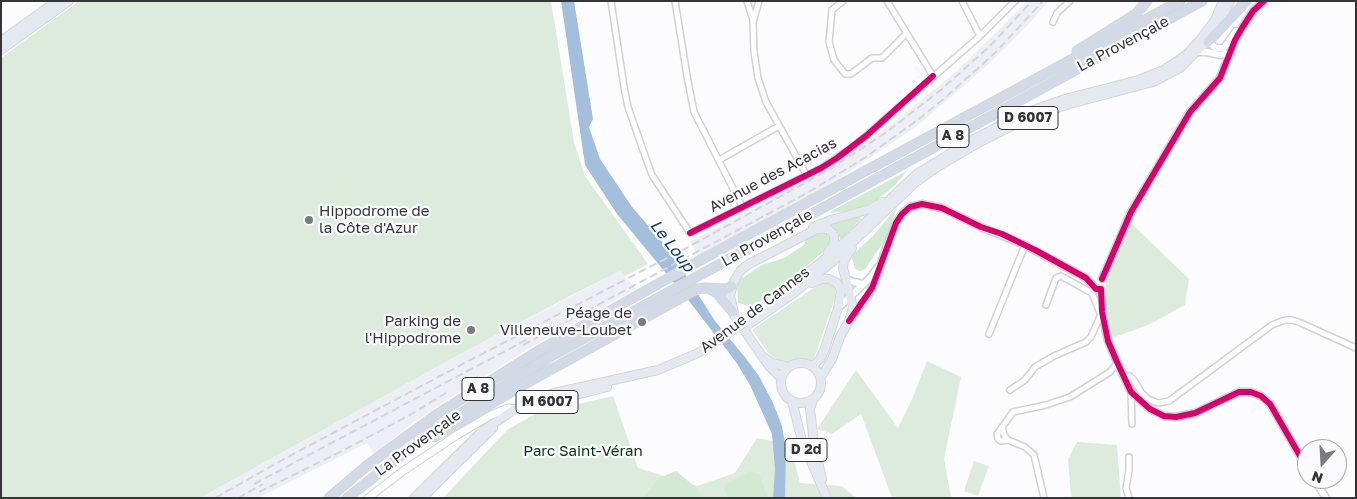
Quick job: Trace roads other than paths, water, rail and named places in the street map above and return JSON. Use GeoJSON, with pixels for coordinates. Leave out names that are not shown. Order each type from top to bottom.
{"type":"FeatureCollection","features":[{"type":"Feature","properties":{"kind":"highway"},"geometry":{"type":"LineString","coordinates":[[1049,72],[1078,50],[1136,14],[1147,1]]}},
{"type":"Feature","properties":{"kind":"highway","name":"La Provençale"},"geometry":{"type":"LineString","coordinates":[[329,498],[369,464],[436,415],[540,350],[699,261],[1180,1]]}},
{"type":"Feature","properties":{"kind":"highway","name":"La Provençale"},"geometry":{"type":"LineString","coordinates":[[347,498],[430,433],[548,358],[1202,1]]}},
{"type":"Feature","properties":{"kind":"highway"},"geometry":{"type":"LineString","coordinates":[[1208,42],[1246,1]]}},
{"type":"Feature","properties":{"kind":"highway"},"geometry":{"type":"LineString","coordinates":[[376,474],[473,413],[697,289],[723,289],[732,286]]}},
{"type":"Feature","properties":{"kind":"highway"},"geometry":{"type":"LineString","coordinates":[[707,288],[717,293],[733,312]]}},
{"type":"Feature","properties":{"kind":"main road"},"geometry":{"type":"LineString","coordinates":[[1,41],[57,1]]}},
{"type":"Feature","properties":{"kind":"main road"},"geometry":{"type":"LineString","coordinates":[[1,50],[69,1]]}},
{"type":"Feature","properties":{"kind":"main road","name":"Avenue de Cannes"},"geometry":{"type":"LineString","coordinates":[[747,323],[822,259],[835,251],[918,172],[1018,116],[1046,105],[1138,80],[1176,64],[1200,40],[1215,20],[1223,1]]}},
{"type":"Feature","properties":{"kind":"main road","name":"D 6007"},"geometry":{"type":"LineString","coordinates":[[876,220],[924,176],[999,132],[1046,111],[1153,82],[1180,68],[1208,42],[1223,19],[1230,1]]}},
{"type":"Feature","properties":{"kind":"main road"},"geometry":{"type":"LineString","coordinates":[[790,242],[797,235],[824,222],[877,206],[897,190]]}},
{"type":"Feature","properties":{"kind":"main road"},"geometry":{"type":"LineString","coordinates":[[788,367],[782,378],[782,391],[785,396],[801,404],[813,400],[820,391],[821,377],[832,359],[840,337],[849,321],[853,307],[852,295],[843,264],[846,255],[876,220]]}},
{"type":"Feature","properties":{"kind":"main road","name":"Avenue de Cannes"},"geometry":{"type":"LineString","coordinates":[[422,498],[494,428],[514,415],[534,405],[659,375],[680,366],[793,294],[831,263],[876,220]]}},
{"type":"Feature","properties":{"kind":"main road"},"geometry":{"type":"LineString","coordinates":[[782,378],[769,366],[743,330],[733,312],[730,296],[732,286],[745,267],[817,229],[828,229],[834,235],[834,241],[832,248],[822,259]]}},
{"type":"Feature","properties":{"kind":"main road"},"geometry":{"type":"LineString","coordinates":[[793,294],[821,279],[829,278],[840,286],[841,294],[838,308],[822,355],[812,366]]}},
{"type":"Feature","properties":{"kind":"main road","name":"Avenue de Cannes"},"geometry":{"type":"LineString","coordinates":[[414,498],[480,433],[515,409],[554,394],[658,370],[699,355]]}},
{"type":"Feature","properties":{"kind":"main road"},"geometry":{"type":"LineString","coordinates":[[763,357],[772,363],[788,367],[798,363],[812,366],[817,369],[821,377]]}},
{"type":"Feature","properties":{"kind":"main road","name":"D 2d"},"geometry":{"type":"LineString","coordinates":[[813,400],[810,409],[815,450],[826,497]]}},
{"type":"Feature","properties":{"kind":"main road","name":"D 2d"},"geometry":{"type":"LineString","coordinates":[[792,401],[802,441],[826,497]]}},
{"type":"Feature","properties":{"kind":"main road"},"geometry":{"type":"LineString","coordinates":[[368,498],[402,471],[457,435],[491,415],[508,408],[515,409]]}},
{"type":"Feature","properties":{"kind":"street","name":"Avenue des Acacias"},"geometry":{"type":"LineString","coordinates":[[611,1],[626,94],[643,150],[652,174],[690,233],[821,168],[854,146],[980,36],[1015,1]]}},
{"type":"Feature","properties":{"kind":"street"},"geometry":{"type":"LineString","coordinates":[[675,1],[694,112],[742,206]]}},
{"type":"Feature","properties":{"kind":"street"},"geometry":{"type":"LineString","coordinates":[[747,1],[753,22],[754,52],[758,78],[766,102],[806,174]]}},
{"type":"Feature","properties":{"kind":"street"},"geometry":{"type":"LineString","coordinates":[[753,22],[759,1]]}},
{"type":"Feature","properties":{"kind":"street"},"geometry":{"type":"LineString","coordinates":[[843,1],[832,10],[829,42],[834,60],[845,74],[851,74],[872,58],[882,58],[906,34]]}},
{"type":"Feature","properties":{"kind":"street"},"geometry":{"type":"LineString","coordinates":[[887,1],[933,76]]}},
{"type":"Feature","properties":{"kind":"street"},"geometry":{"type":"LineString","coordinates":[[962,1],[980,36]]}},
{"type":"Feature","properties":{"kind":"street"},"geometry":{"type":"LineString","coordinates":[[1053,22],[1057,13],[1070,1]]}},
{"type":"Feature","properties":{"kind":"street"},"geometry":{"type":"LineString","coordinates":[[1264,1],[1253,12],[1242,28],[1230,53],[1225,69],[1216,83],[1190,112],[1132,212],[1097,281],[1096,289],[1101,289],[1102,314],[1108,341],[1117,363],[1131,392],[1150,410],[1164,416],[1176,418],[1195,413],[1239,392],[1251,392],[1261,396],[1270,404],[1297,451]]}},
{"type":"Feature","properties":{"kind":"street"},"geometry":{"type":"LineString","coordinates":[[1208,42],[1216,48],[1224,48],[1235,32],[1242,28]]}},
{"type":"Feature","properties":{"kind":"street"},"geometry":{"type":"LineString","coordinates":[[1198,52],[1220,55],[1230,53]]}},
{"type":"Feature","properties":{"kind":"street"},"geometry":{"type":"LineString","coordinates":[[1213,54],[1220,59],[1225,69]]}},
{"type":"Feature","properties":{"kind":"street"},"geometry":{"type":"LineString","coordinates":[[719,160],[779,126]]}},
{"type":"Feature","properties":{"kind":"street"},"geometry":{"type":"LineString","coordinates":[[849,321],[868,296],[878,276],[881,262],[896,223],[910,207],[922,204],[942,208],[1025,245],[1086,278],[1097,281]]}},
{"type":"Feature","properties":{"kind":"street"},"geometry":{"type":"LineString","coordinates":[[989,334],[1025,245]]}},
{"type":"Feature","properties":{"kind":"street"},"geometry":{"type":"LineString","coordinates":[[838,308],[873,275],[881,262]]}},
{"type":"Feature","properties":{"kind":"street"},"geometry":{"type":"LineString","coordinates":[[1046,305],[1056,278],[1062,276],[1092,293],[1102,314]]}},
{"type":"Feature","properties":{"kind":"street"},"geometry":{"type":"LineString","coordinates":[[846,278],[864,284]]}},
{"type":"Feature","properties":{"kind":"street"},"geometry":{"type":"LineString","coordinates":[[864,284],[868,296]]}},
{"type":"Feature","properties":{"kind":"street"},"geometry":{"type":"LineString","coordinates":[[840,286],[859,298],[868,296]]}},
{"type":"Feature","properties":{"kind":"street"},"geometry":{"type":"LineString","coordinates":[[1010,390],[1025,380],[1035,367],[1054,356],[1086,342],[1091,337],[1102,314]]}},
{"type":"Feature","properties":{"kind":"street"},"geometry":{"type":"LineString","coordinates":[[1124,378],[1130,376],[1148,399],[1158,403],[1169,401],[1272,325],[1285,320],[1292,320],[1305,325],[1356,348]]}},
{"type":"Feature","properties":{"kind":"street"},"geometry":{"type":"LineString","coordinates":[[1044,498],[1034,455],[1025,447],[1008,440],[1004,435],[1002,427],[1013,412],[1046,405],[1070,397],[1110,372],[1117,363]]}},
{"type":"Feature","properties":{"kind":"street"},"geometry":{"type":"LineString","coordinates":[[1131,392],[1132,424]]}},
{"type":"Feature","properties":{"kind":"street"},"geometry":{"type":"LineString","coordinates":[[1129,457],[1126,488],[1129,498]]}},
{"type":"Feature","properties":{"kind":"water"},"geometry":{"type":"Polygon","coordinates":[[[561,1],[574,1],[593,119],[589,127],[600,159],[632,207],[671,252],[715,321],[759,376],[782,426],[786,450],[785,498],[773,498],[775,469],[772,434],[750,385],[736,362],[689,301],[617,214],[585,165],[561,1]]]}},
{"type":"Feature","properties":{"kind":"railway"},"geometry":{"type":"LineString","coordinates":[[215,498],[459,366],[692,245],[832,168],[888,131],[942,89],[990,46],[1032,1]]}},
{"type":"Feature","properties":{"kind":"railway"},"geometry":{"type":"LineString","coordinates":[[523,345],[807,193],[866,157],[919,119],[947,96],[996,52],[1043,1]]}},
{"type":"Feature","properties":{"kind":"railway"},"geometry":{"type":"LineString","coordinates":[[254,484],[528,339]]}},
{"type":"Feature","properties":{"kind":"railway"},"geometry":{"type":"LineString","coordinates":[[259,492],[342,451],[408,416],[446,393]]}},
{"type":"Feature","properties":{"kind":"railway"},"geometry":{"type":"LineString","coordinates":[[238,498],[263,484]]}},
{"type":"Feature","properties":{"kind":"place","name":"Hippodrome de la Côte d'Azur"},"geometry":{"type":"Point","coordinates":[309,220]}},
{"type":"Feature","properties":{"kind":"place","name":"Péage de Villeneuve-Loubet"},"geometry":{"type":"Point","coordinates":[642,322]}},
{"type":"Feature","properties":{"kind":"place","name":"Parking de l'Hippodrome"},"geometry":{"type":"Point","coordinates":[471,330]}},
{"type":"Feature","properties":{"kind":"water label","name":"Le Loup"},"geometry":{"type":"Point","coordinates":[672,246]}},
{"type":"Feature","properties":{"kind":"park label","name":"Parc Saint-Véran"},"geometry":{"type":"Point","coordinates":[583,451]}}]}
